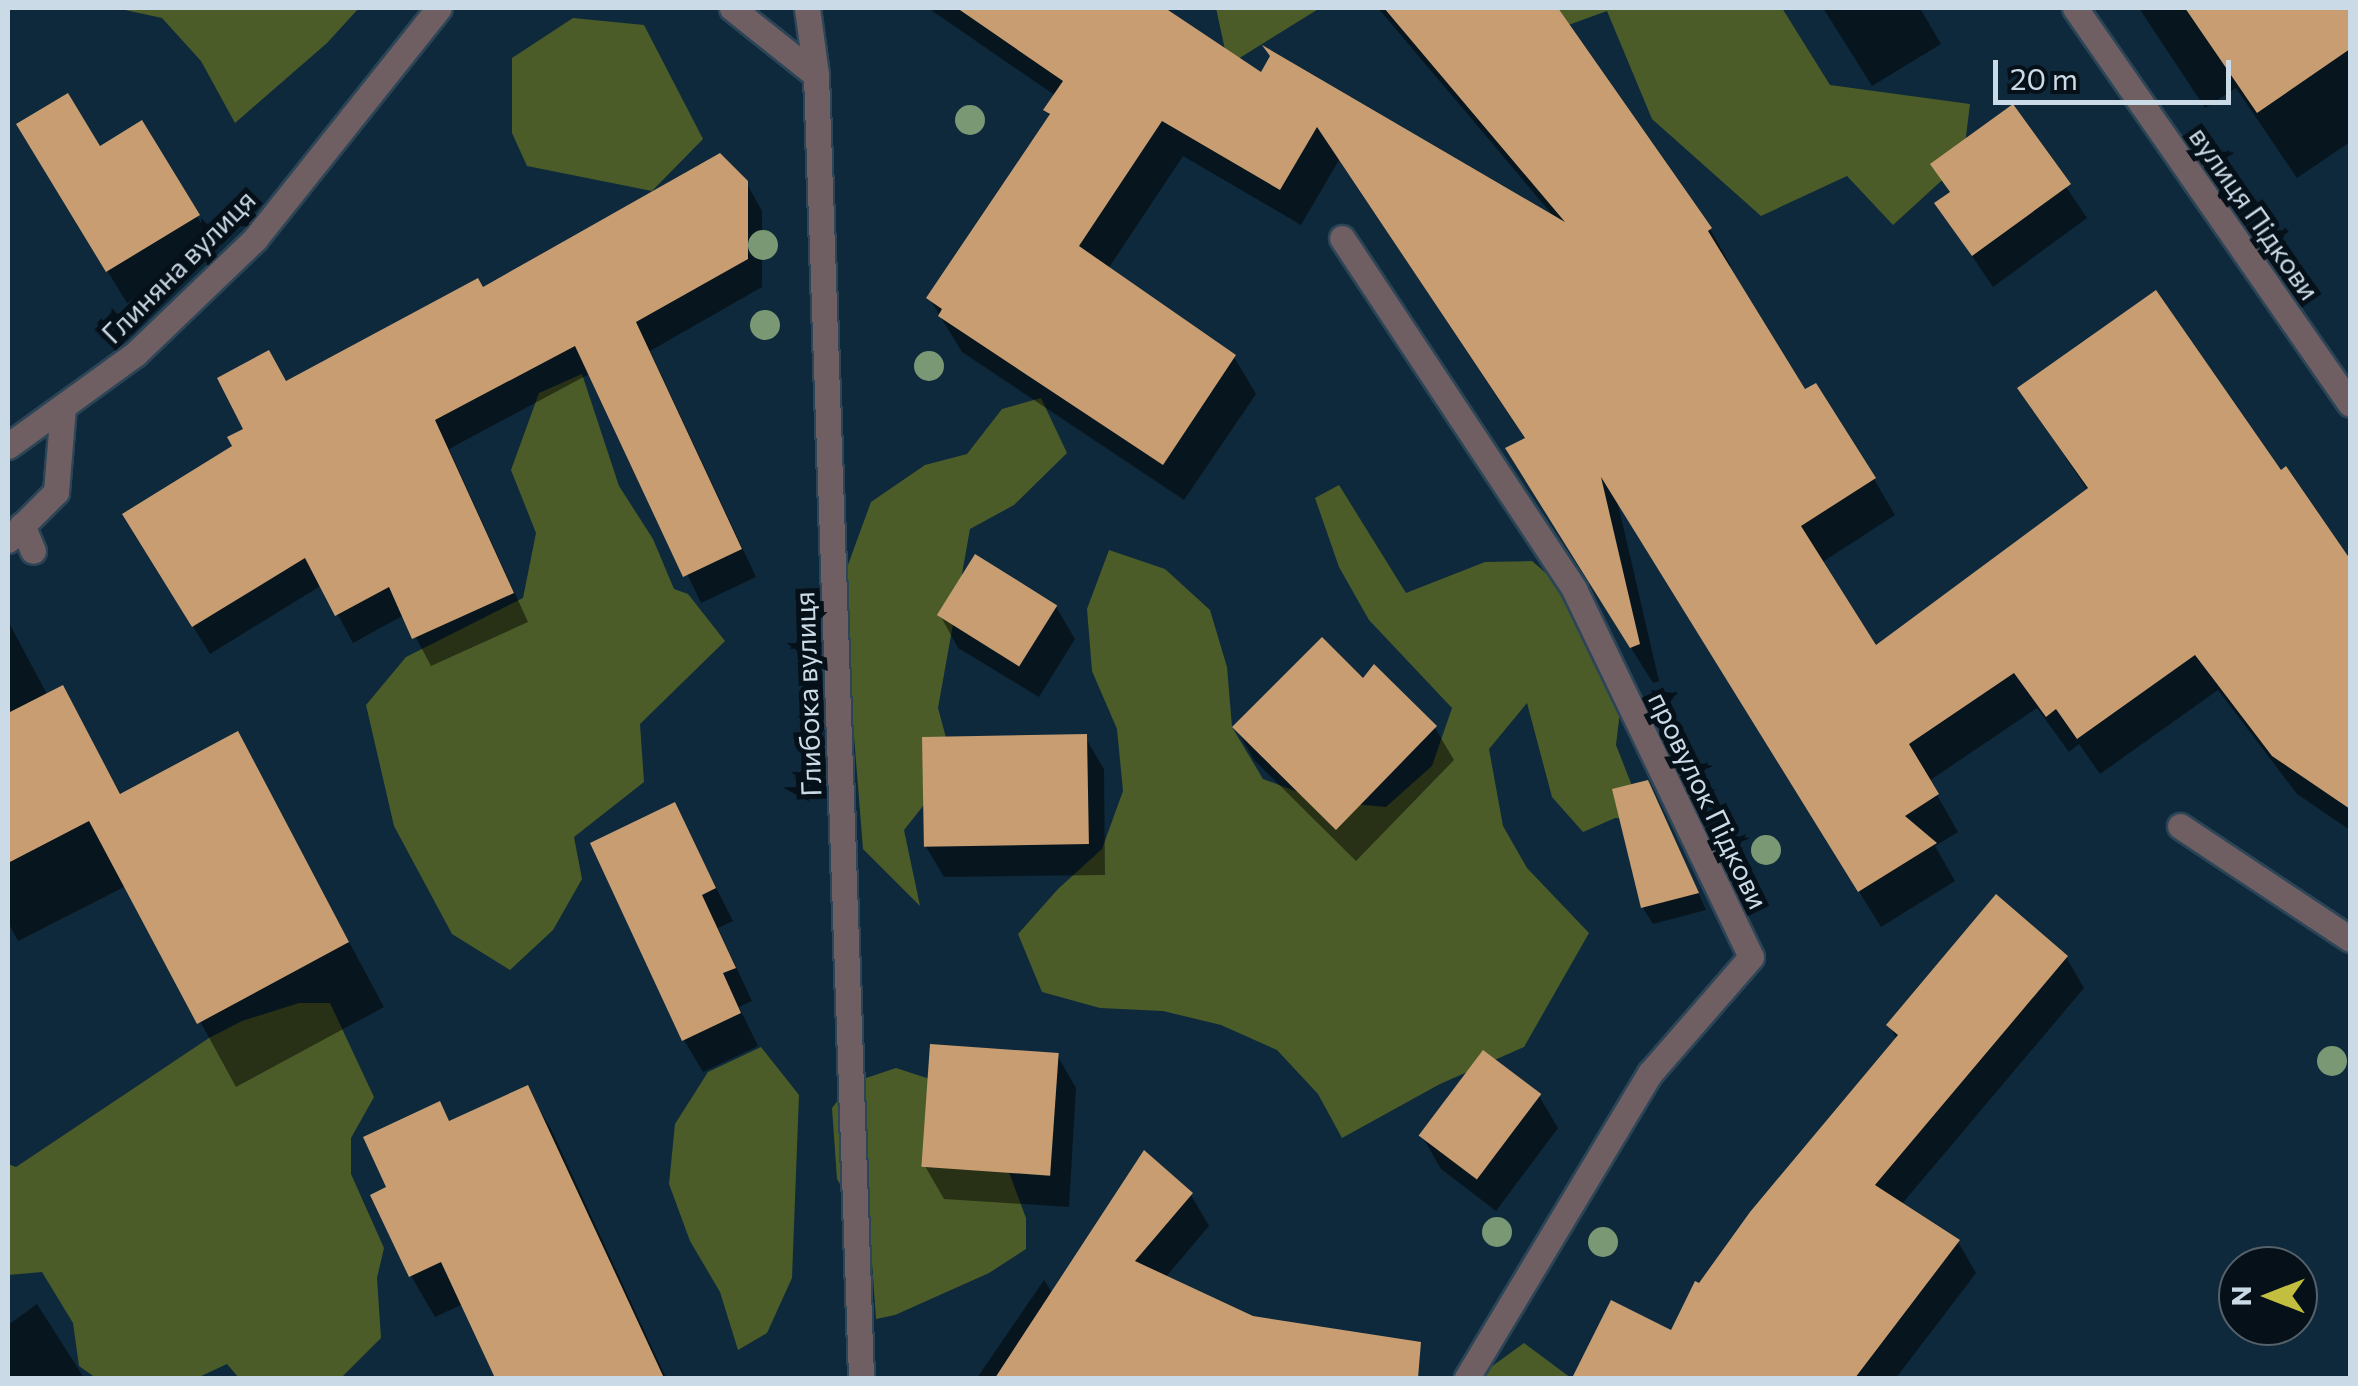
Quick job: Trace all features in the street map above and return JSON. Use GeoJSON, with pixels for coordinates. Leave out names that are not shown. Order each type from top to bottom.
{"type":"FeatureCollection","features":[{"type":"Feature","properties":{"kind":"street","name":"Глиняна вулиця"},"geometry":{"type":"LineString","coordinates":[[8,446],[135,354],[255,239],[439,8]]}},
{"type":"Feature","properties":{"kind":"street"},"geometry":{"type":"LineString","coordinates":[[732,8],[816,75]]}},
{"type":"Feature","properties":{"kind":"street","name":"Глибока вулиця"},"geometry":{"type":"LineString","coordinates":[[807,8],[816,75],[861,1378]]}},
{"type":"Feature","properties":{"kind":"street","name":"вулиця Підкови"},"geometry":{"type":"LineString","coordinates":[[2075,8],[2350,404]]}},
{"type":"Feature","properties":{"kind":"street","name":"провулок Підкови"},"geometry":{"type":"LineString","coordinates":[[1342,238],[1574,589],[1752,957],[1650,1074],[1467,1378]]}},
{"type":"Feature","properties":{"kind":"street"},"geometry":{"type":"LineString","coordinates":[[33,551],[15,533],[56,492],[63,406]]}},
{"type":"Feature","properties":{"kind":"street"},"geometry":{"type":"LineString","coordinates":[[2180,826],[2350,940]]}},
{"type":"Feature","properties":{"kind":"green space"},"geometry":{"type":"Polygon","coordinates":[[[116,8],[359,8],[327,43],[235,123],[201,61],[162,18],[116,8]]]}},
{"type":"Feature","properties":{"kind":"green space"},"geometry":{"type":"Polygon","coordinates":[[[1216,8],[1320,8],[1238,59],[1227,59],[1216,8]]]}},
{"type":"Feature","properties":{"kind":"green space"},"geometry":{"type":"Polygon","coordinates":[[[1484,8],[1782,8],[1830,85],[1970,104],[1963,161],[1893,225],[1847,176],[1761,216],[1652,119],[1607,11],[1527,40],[1465,54],[1484,8]]]}},
{"type":"Feature","properties":{"kind":"green space"},"geometry":{"type":"Polygon","coordinates":[[[573,18],[644,25],[703,139],[652,191],[527,166],[512,133],[512,58],[573,18]]]}},
{"type":"Feature","properties":{"kind":"green space"},"geometry":{"type":"Polygon","coordinates":[[[582,374],[619,486],[653,539],[674,589],[688,594],[725,641],[640,724],[644,782],[574,837],[582,879],[553,930],[510,970],[452,934],[394,826],[366,705],[406,657],[523,598],[536,533],[511,470],[539,393],[582,374]]]}},
{"type":"Feature","properties":{"kind":"green space"},"geometry":{"type":"Polygon","coordinates":[[[1041,398],[1067,453],[1014,505],[970,529],[938,708],[954,767],[904,830],[920,906],[863,849],[854,736],[821,655],[834,603],[871,502],[925,465],[967,454],[1002,409],[1041,398]]]}},
{"type":"Feature","properties":{"kind":"green space"},"geometry":{"type":"Polygon","coordinates":[[[1339,485],[1406,593],[1485,562],[1532,561],[1598,618],[1621,703],[1616,745],[1645,819],[1615,818],[1583,832],[1552,797],[1527,703],[1489,749],[1503,826],[1527,868],[1589,933],[1524,1047],[1440,1084],[1342,1138],[1318,1094],[1277,1050],[1221,1025],[1163,1011],[1100,1008],[1042,992],[1018,934],[1058,889],[1102,849],[1123,791],[1117,729],[1092,671],[1087,609],[1109,550],[1165,569],[1210,610],[1227,667],[1232,727],[1263,779],[1322,801],[1386,807],[1432,766],[1452,708],[1369,620],[1339,567],[1315,498],[1339,485]]]}},
{"type":"Feature","properties":{"kind":"green space"},"geometry":{"type":"Polygon","coordinates":[[[299,1003],[330,1003],[374,1097],[351,1138],[351,1174],[384,1248],[377,1278],[381,1338],[341,1378],[239,1378],[227,1364],[197,1378],[96,1378],[79,1366],[73,1323],[42,1272],[8,1275],[8,1164],[16,1167],[209,1038],[242,1021],[299,1003]]]}},
{"type":"Feature","properties":{"kind":"green space"},"geometry":{"type":"Polygon","coordinates":[[[761,1047],[799,1095],[792,1278],[767,1333],[738,1350],[720,1292],[690,1241],[669,1184],[675,1124],[708,1072],[761,1047]]]}},
{"type":"Feature","properties":{"kind":"green space"},"geometry":{"type":"Polygon","coordinates":[[[896,1068],[933,1080],[1001,1151],[1026,1218],[1026,1249],[989,1273],[895,1315],[876,1319],[870,1235],[837,1179],[832,1108],[851,1083],[896,1068]]]}},
{"type":"Feature","properties":{"kind":"green space"},"geometry":{"type":"Polygon","coordinates":[[[1524,1343],[1571,1378],[1476,1378],[1524,1343]]]}},
{"type":"Feature","properties":{"kind":"building"},"geometry":{"type":"Polygon","coordinates":[[[957,8],[1165,8],[1261,72],[1270,56],[1262,45],[1565,222],[1384,8],[1558,8],[1712,228],[1708,231],[1805,389],[1816,383],[1876,478],[1801,526],[1876,645],[2088,488],[2017,388],[2156,290],[2281,470],[2286,466],[2350,559],[2350,809],[2272,756],[2195,655],[2077,739],[2056,709],[2046,717],[2014,673],[1909,744],[1939,794],[1905,816],[1937,843],[1858,892],[1601,477],[1640,644],[1630,648],[1505,448],[1525,438],[1317,127],[1280,190],[1162,121],[1079,246],[1236,355],[1163,465],[938,316],[942,309],[926,298],[1050,114],[1043,110],[1063,81],[957,8]]]}},
{"type":"Feature","properties":{"kind":"building"},"geometry":{"type":"Polygon","coordinates":[[[2185,8],[2350,8],[2350,49],[2257,113],[2185,8]]]}},
{"type":"Feature","properties":{"kind":"building"},"geometry":{"type":"Polygon","coordinates":[[[68,93],[100,146],[142,120],[200,215],[106,272],[16,124],[68,93]]]}},
{"type":"Feature","properties":{"kind":"building"},"geometry":{"type":"Polygon","coordinates":[[[2013,104],[2071,184],[1972,256],[1934,203],[1950,192],[1930,164],[2013,104]]]}},
{"type":"Feature","properties":{"kind":"building"},"geometry":{"type":"Polygon","coordinates":[[[720,153],[748,181],[748,259],[636,322],[742,549],[683,577],[575,346],[435,420],[514,593],[412,639],[389,587],[335,616],[305,558],[192,627],[122,514],[232,446],[227,437],[243,429],[217,378],[269,350],[286,381],[478,278],[483,287],[720,153]]]}},
{"type":"Feature","properties":{"kind":"building"},"geometry":{"type":"Polygon","coordinates":[[[975,554],[1057,605],[1019,666],[937,615],[975,554]]]}},
{"type":"Feature","properties":{"kind":"building"},"geometry":{"type":"Polygon","coordinates":[[[1322,637],[1363,678],[1374,664],[1437,726],[1336,830],[1232,727],[1322,637]]]}},
{"type":"Feature","properties":{"kind":"building"},"geometry":{"type":"Polygon","coordinates":[[[63,685],[120,794],[238,731],[349,942],[197,1024],[89,821],[8,863],[8,713],[63,685]]]}},
{"type":"Feature","properties":{"kind":"building"},"geometry":{"type":"Polygon","coordinates":[[[1087,734],[1089,844],[924,847],[922,737],[1087,734]]]}},
{"type":"Feature","properties":{"kind":"building"},"geometry":{"type":"Polygon","coordinates":[[[1648,780],[1699,893],[1641,908],[1612,789],[1648,780]]]}},
{"type":"Feature","properties":{"kind":"building"},"geometry":{"type":"Polygon","coordinates":[[[675,802],[716,888],[702,895],[736,968],[723,973],[741,1013],[682,1041],[590,843],[675,802]]]}},
{"type":"Feature","properties":{"kind":"building"},"geometry":{"type":"Polygon","coordinates":[[[1996,894],[2068,956],[1875,1185],[1960,1240],[1855,1378],[1572,1378],[1611,1300],[1671,1330],[1695,1281],[1699,1283],[1750,1212],[1898,1035],[1886,1025],[1996,894]]]}},
{"type":"Feature","properties":{"kind":"building"},"geometry":{"type":"Polygon","coordinates":[[[930,1044],[1059,1053],[1050,1176],[921,1167],[930,1044]]]}},
{"type":"Feature","properties":{"kind":"building"},"geometry":{"type":"Polygon","coordinates":[[[1483,1050],[1541,1094],[1477,1179],[1419,1135],[1483,1050]]]}},
{"type":"Feature","properties":{"kind":"building"},"geometry":{"type":"Polygon","coordinates":[[[528,1085],[664,1378],[495,1378],[441,1262],[409,1277],[370,1195],[386,1187],[363,1137],[440,1101],[449,1121],[528,1085]]]}},
{"type":"Feature","properties":{"kind":"building"},"geometry":{"type":"Polygon","coordinates":[[[1144,1150],[1193,1193],[1135,1261],[1253,1316],[1421,1342],[1418,1378],[995,1378],[1144,1150]]]}}]}
